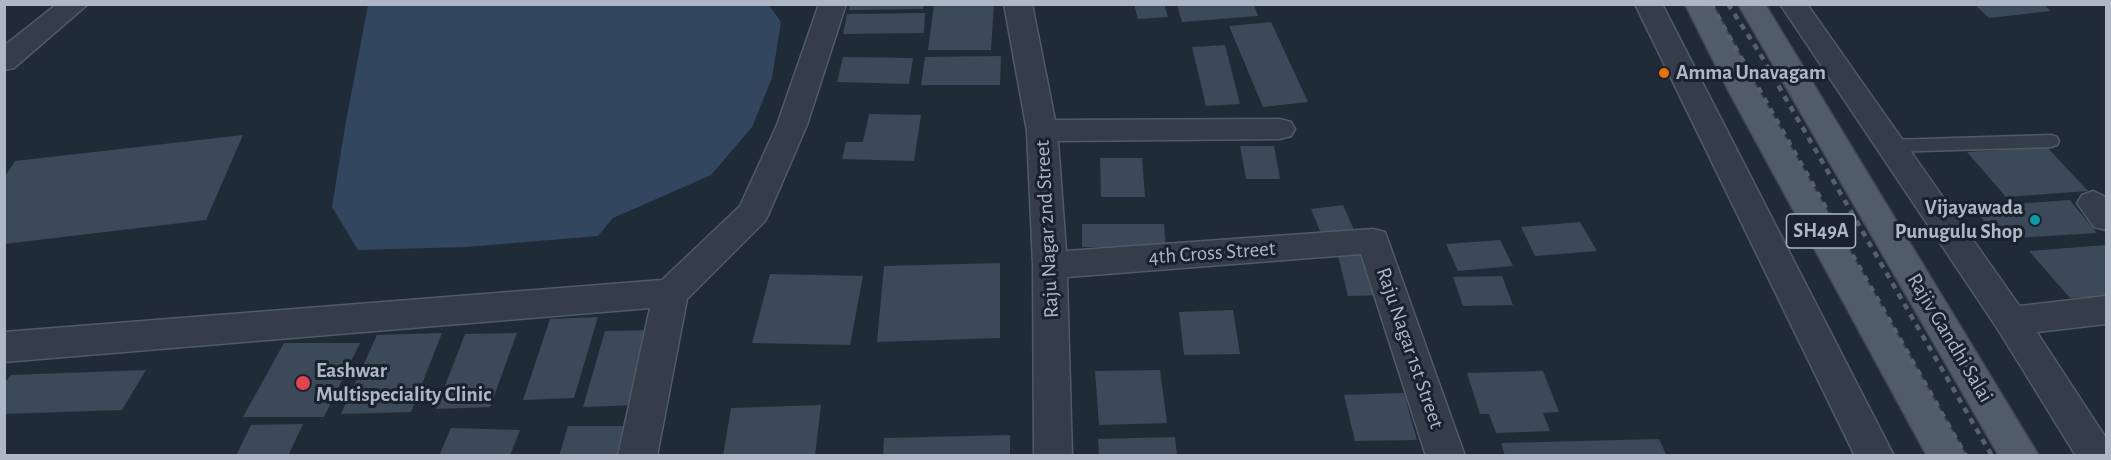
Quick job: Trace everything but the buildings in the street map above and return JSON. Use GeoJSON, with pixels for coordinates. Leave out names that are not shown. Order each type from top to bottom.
{"type":"FeatureCollection","features":[{"type":"Feature","properties":{"kind":"main road","name":"SH49A"},"geometry":{"type":"LineString","coordinates":[[1698,4],[1947,456]]}},
{"type":"Feature","properties":{"kind":"main road","name":"Rajiv Gandhi Salai"},"geometry":{"type":"LineString","coordinates":[[1751,4],[2020,456]]}},
{"type":"Feature","properties":{"kind":"street"},"geometry":{"type":"LineString","coordinates":[[4,61],[75,4]]}},
{"type":"Feature","properties":{"kind":"street"},"geometry":{"type":"LineString","coordinates":[[637,456],[671,293],[753,213],[792,125],[833,4]]}},
{"type":"Feature","properties":{"kind":"street","name":"Raju Nagar 2nd Street"},"geometry":{"type":"LineString","coordinates":[[1018,4],[1042,131],[1050,265],[1053,456]]}},
{"type":"Feature","properties":{"kind":"street"},"geometry":{"type":"LineString","coordinates":[[1648,4],[1875,456]]}},
{"type":"Feature","properties":{"kind":"street"},"geometry":{"type":"LineString","coordinates":[[1793,4],[2010,321],[2097,456]]}},
{"type":"Feature","properties":{"kind":"street"},"geometry":{"type":"LineString","coordinates":[[1042,131],[1280,129]]}},
{"type":"Feature","properties":{"kind":"street","name":"4th Cross Street"},"geometry":{"type":"LineString","coordinates":[[1050,265],[1373,241]]}},
{"type":"Feature","properties":{"kind":"street","name":"Raju Nagar 1st Street"},"geometry":{"type":"LineString","coordinates":[[1373,241],[1446,456]]}},
{"type":"Feature","properties":{"kind":"street"},"geometry":{"type":"LineString","coordinates":[[4,347],[671,293]]}},
{"type":"Feature","properties":{"kind":"street"},"geometry":{"type":"LineString","coordinates":[[2010,321],[2106,310]]}},
{"type":"Feature","properties":{"kind":"lane"},"geometry":{"type":"LineString","coordinates":[[1891,146],[2050,141]]}},
{"type":"Feature","properties":{"kind":"water"},"geometry":{"type":"Polygon","coordinates":[[[768,4],[781,22],[772,78],[752,127],[711,175],[613,218],[598,236],[466,247],[358,250],[332,207],[368,5],[768,4]]]}},
{"type":"Feature","properties":{"kind":"railway"},"geometry":{"type":"LineString","coordinates":[[1711,4],[1966,456]]}},
{"type":"Feature","properties":{"kind":"railway"},"geometry":{"type":"LineString","coordinates":[[1728,4],[1759,52],[1992,456]]}},
{"type":"Feature","properties":{"kind":"place","name":"Amma Unavagam"},"geometry":{"type":"Point","coordinates":[1664,73]}},
{"type":"Feature","properties":{"kind":"place","name":"Vijayawada Punugulu Shop"},"geometry":{"type":"Point","coordinates":[2035,220]}},
{"type":"Feature","properties":{"kind":"place","name":"Eashwar Multispeciality Clinic"},"geometry":{"type":"Point","coordinates":[303,383]}}]}
